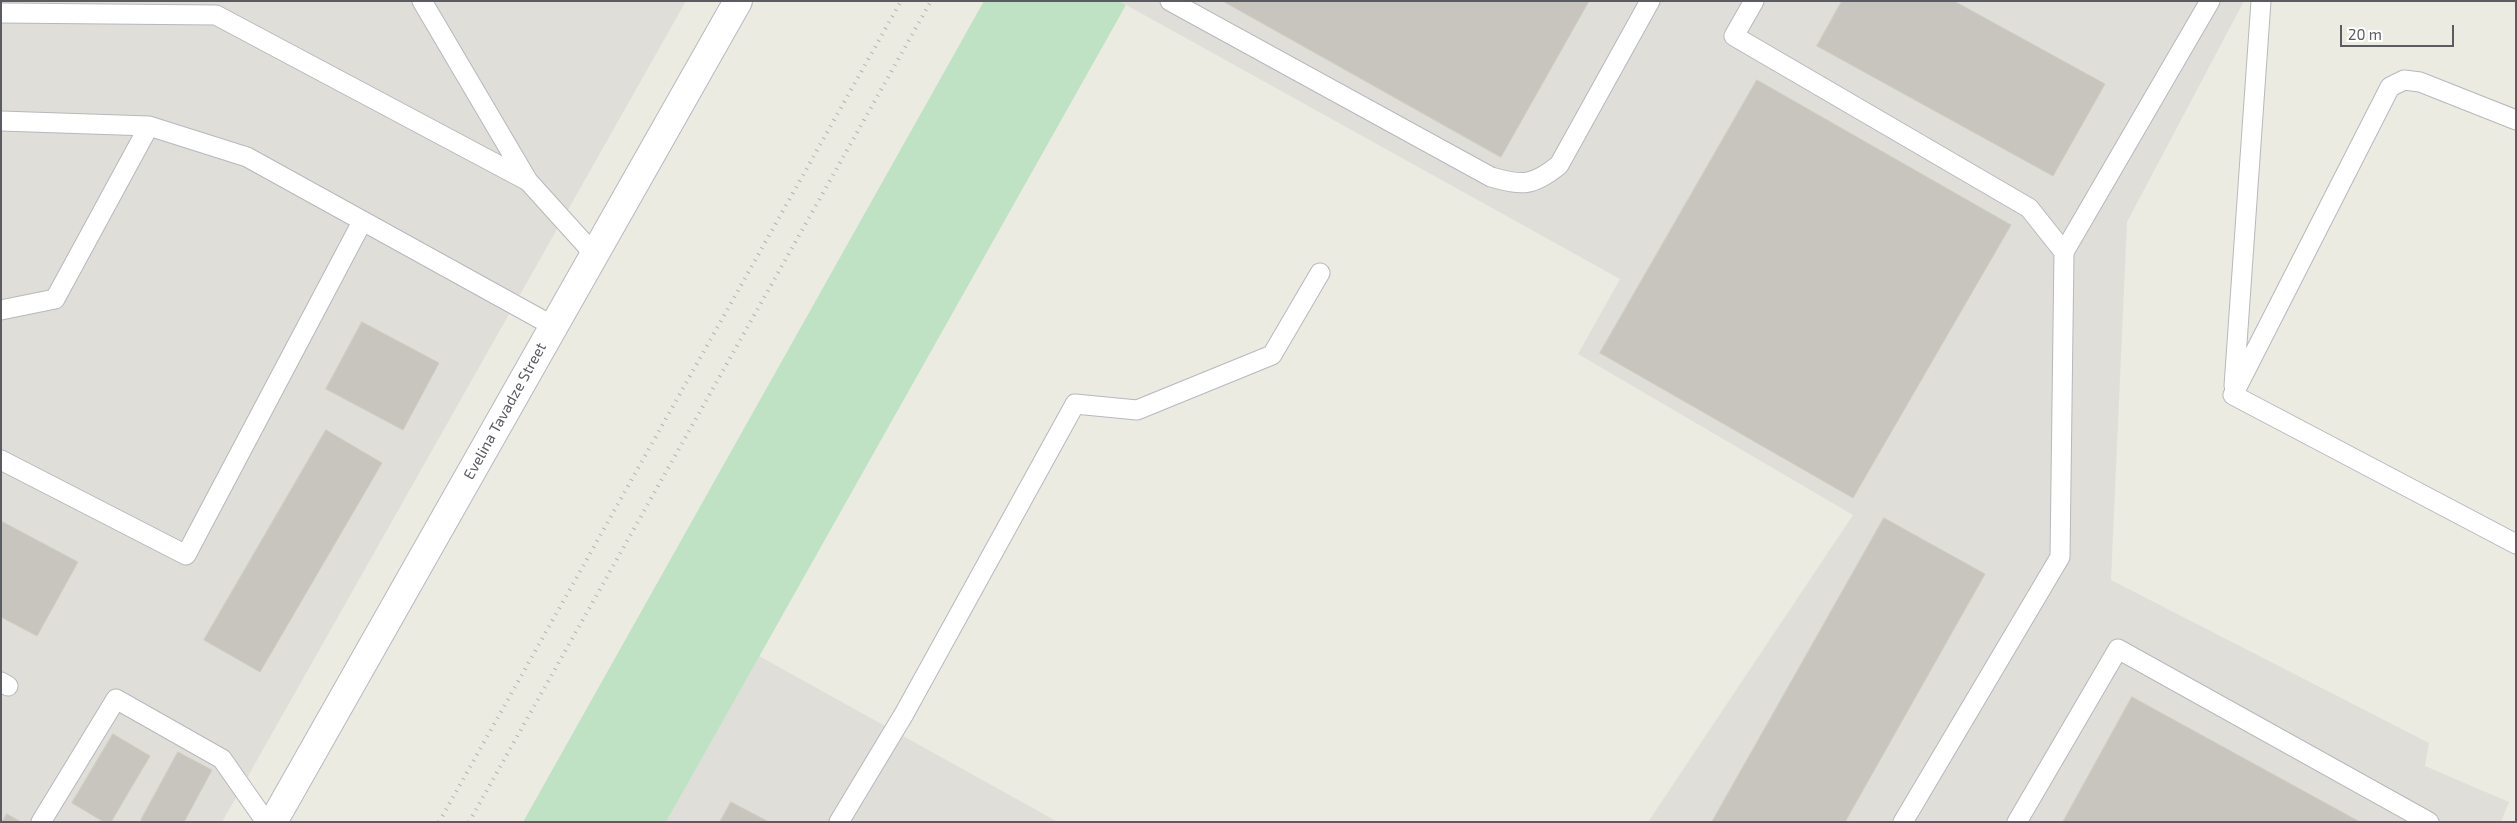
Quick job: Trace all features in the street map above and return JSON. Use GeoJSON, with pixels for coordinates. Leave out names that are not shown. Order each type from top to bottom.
{"type":"FeatureCollection","features":[{"type":"Feature","properties":{"kind":"main road","name":"Evelina Tavadze Street"},"geometry":{"type":"LineString","coordinates":[[273,822],[738,1]]}},
{"type":"Feature","properties":{"kind":"lane"},"geometry":{"type":"LineString","coordinates":[[422,1],[528,181],[594,254]]}},
{"type":"Feature","properties":{"kind":"lane"},"geometry":{"type":"LineString","coordinates":[[1170,1],[1491,177],[1518,184],[1543,178],[1559,165],[1650,1]]}},
{"type":"Feature","properties":{"kind":"lane"},"geometry":{"type":"LineString","coordinates":[[1754,1],[1734,36],[2029,208],[2064,252]]}},
{"type":"Feature","properties":{"kind":"lane"},"geometry":{"type":"LineString","coordinates":[[1902,822],[2060,557],[2064,252],[2210,1]]}},
{"type":"Feature","properties":{"kind":"lane"},"geometry":{"type":"LineString","coordinates":[[2234,395],[2261,1]]}},
{"type":"Feature","properties":{"kind":"lane"},"geometry":{"type":"LineString","coordinates":[[1,13],[218,8],[528,181]]}},
{"type":"Feature","properties":{"kind":"lane"},"geometry":{"type":"LineString","coordinates":[[2234,395],[2390,87],[2404,80],[2420,82],[2516,120]]}},
{"type":"Feature","properties":{"kind":"lane"},"geometry":{"type":"LineString","coordinates":[[1,121],[149,126],[247,157],[553,326]]}},
{"type":"Feature","properties":{"kind":"lane"},"geometry":{"type":"LineString","coordinates":[[1,310],[55,299],[149,126]]}},
{"type":"Feature","properties":{"kind":"lane"},"geometry":{"type":"LineString","coordinates":[[1,460],[186,555],[362,222]]}},
{"type":"Feature","properties":{"kind":"lane"},"geometry":{"type":"LineString","coordinates":[[839,822],[904,714],[1075,404],[1137,410],[1272,355],[1320,273]]}},
{"type":"Feature","properties":{"kind":"lane"},"geometry":{"type":"LineString","coordinates":[[2234,395],[2516,544]]}},
{"type":"Feature","properties":{"kind":"lane"},"geometry":{"type":"LineString","coordinates":[[2017,822],[2118,649],[2429,822]]}},
{"type":"Feature","properties":{"kind":"lane"},"geometry":{"type":"LineString","coordinates":[[40,822],[116,699],[222,759],[266,822]]}},
{"type":"Feature","properties":{"kind":"shaded area"},"geometry":{"type":"Polygon","coordinates":[[[1,1],[686,1],[222,822],[1,822],[1,1]]]}},
{"type":"Feature","properties":{"kind":"shaded area"},"geometry":{"type":"Polygon","coordinates":[[[1119,1],[2244,1],[2127,222],[2111,580],[2429,743],[2425,766],[2509,802],[2501,822],[1648,822],[1853,515],[1578,354],[1620,279],[1119,1]]]}},
{"type":"Feature","properties":{"kind":"shaded area"},"geometry":{"type":"Polygon","coordinates":[[[759,656],[1058,822],[666,822],[759,656]]]}},
{"type":"Feature","properties":{"kind":"green space"},"geometry":{"type":"Polygon","coordinates":[[[984,1],[1119,1],[1126,5],[666,822],[523,822],[984,1]]]}},
{"type":"Feature","properties":{"kind":"building"},"geometry":{"type":"Polygon","coordinates":[[[1223,1],[1589,1],[1501,157],[1223,1]]]}},
{"type":"Feature","properties":{"kind":"building"},"geometry":{"type":"Polygon","coordinates":[[[1842,1],[1954,1],[2105,84],[2053,176],[1817,46],[1842,1]]]}},
{"type":"Feature","properties":{"kind":"building"},"geometry":{"type":"Polygon","coordinates":[[[1757,80],[2011,225],[1853,498],[1600,353],[1757,80]]]}},
{"type":"Feature","properties":{"kind":"building"},"geometry":{"type":"Polygon","coordinates":[[[362,322],[439,363],[403,430],[326,389],[362,322]]]}},
{"type":"Feature","properties":{"kind":"building"},"geometry":{"type":"Polygon","coordinates":[[[326,430],[382,463],[260,672],[204,640],[326,430]]]}},
{"type":"Feature","properties":{"kind":"building"},"geometry":{"type":"Polygon","coordinates":[[[1884,518],[1985,574],[1845,822],[1712,822],[1884,518]]]}},
{"type":"Feature","properties":{"kind":"building"},"geometry":{"type":"Polygon","coordinates":[[[1,521],[78,562],[37,636],[1,617],[1,521]]]}},
{"type":"Feature","properties":{"kind":"building"},"geometry":{"type":"Polygon","coordinates":[[[2132,697],[2360,822],[2063,822],[2132,697]]]}},
{"type":"Feature","properties":{"kind":"building"},"geometry":{"type":"Polygon","coordinates":[[[113,734],[150,756],[111,822],[104,822],[72,803],[113,734]]]}},
{"type":"Feature","properties":{"kind":"building"},"geometry":{"type":"Polygon","coordinates":[[[178,752],[212,770],[184,822],[143,822],[141,820],[178,752]]]}},
{"type":"Feature","properties":{"kind":"building"},"geometry":{"type":"Polygon","coordinates":[[[731,802],[769,822],[720,822],[731,802]]]}},
{"type":"Feature","properties":{"kind":"building"},"geometry":{"type":"Polygon","coordinates":[[[7,814],[21,822],[2,822],[7,814]]]}},
{"type":"Feature","properties":{"kind":"railway"},"geometry":{"type":"LineString","coordinates":[[439,822],[901,1]]}},
{"type":"Feature","properties":{"kind":"railway"},"geometry":{"type":"LineString","coordinates":[[469,822],[931,1]]}}]}
